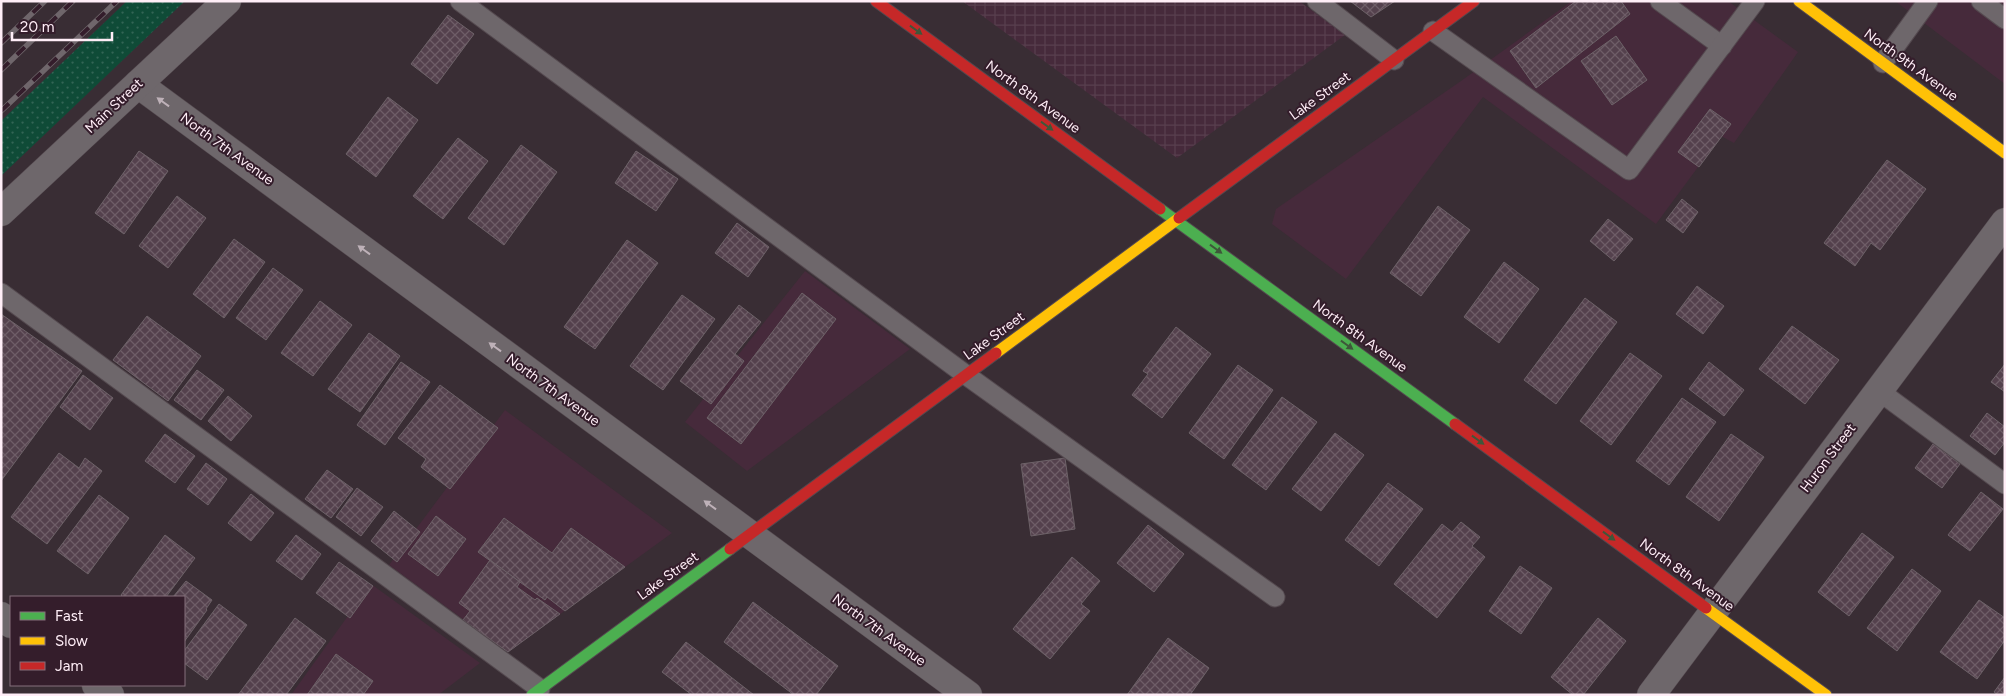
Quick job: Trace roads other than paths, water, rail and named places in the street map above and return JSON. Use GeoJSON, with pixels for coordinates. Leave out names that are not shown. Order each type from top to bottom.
{"type":"FeatureCollection","features":[{"type":"Feature","properties":{"kind":"street","name":"Main Street"},"geometry":{"type":"LineString","coordinates":[[1,212],[227,1]]}},
{"type":"Feature","properties":{"kind":"street","name":"North 8th Avenue"},"geometry":{"type":"LineString","coordinates":[[876,1],[1826,695]]}},
{"type":"Feature","properties":{"kind":"street","name":"Lake Street"},"geometry":{"type":"LineString","coordinates":[[536,692],[1474,1]]}},
{"type":"Feature","properties":{"kind":"street","name":"North 9th Avenue"},"geometry":{"type":"LineString","coordinates":[[1799,1],[2005,153]]}},
{"type":"Feature","properties":{"kind":"street","name":"North 7th Avenue"},"geometry":{"type":"LineString","coordinates":[[138,84],[968,695]]}},
{"type":"Feature","properties":{"kind":"street","name":"Huron Street"},"geometry":{"type":"LineString","coordinates":[[1652,695],[2005,222]]}},
{"type":"Feature","properties":{"kind":"street"},"geometry":{"type":"LineString","coordinates":[[97,686],[110,695]]}},
{"type":"Feature","properties":{"kind":"lane"},"geometry":{"type":"LineString","coordinates":[[460,1],[966,375],[1275,597]]}},
{"type":"Feature","properties":{"kind":"lane"},"geometry":{"type":"LineString","coordinates":[[1317,1],[1394,60]]}},
{"type":"Feature","properties":{"kind":"lane"},"geometry":{"type":"LineString","coordinates":[[1660,1],[1722,46]]}},
{"type":"Feature","properties":{"kind":"lane"},"geometry":{"type":"LineString","coordinates":[[1433,31],[1629,170],[1755,1]]}},
{"type":"Feature","properties":{"kind":"lane"},"geometry":{"type":"LineString","coordinates":[[1883,63],[1928,1]]}},
{"type":"Feature","properties":{"kind":"lane"},"geometry":{"type":"LineString","coordinates":[[1981,1],[2005,19]]}},
{"type":"Feature","properties":{"kind":"lane"},"geometry":{"type":"LineString","coordinates":[[1,293],[536,692]]}},
{"type":"Feature","properties":{"kind":"lane"},"geometry":{"type":"LineString","coordinates":[[1879,391],[2005,484]]}},
{"type":"Feature","properties":{"kind":"railway"},"geometry":{"type":"LineString","coordinates":[[1,43],[45,1]]}},
{"type":"Feature","properties":{"kind":"railway"},"geometry":{"type":"LineString","coordinates":[[1,70],[73,1]]}},
{"type":"Feature","properties":{"kind":"railway"},"geometry":{"type":"LineString","coordinates":[[1,111],[117,1]]}}]}
